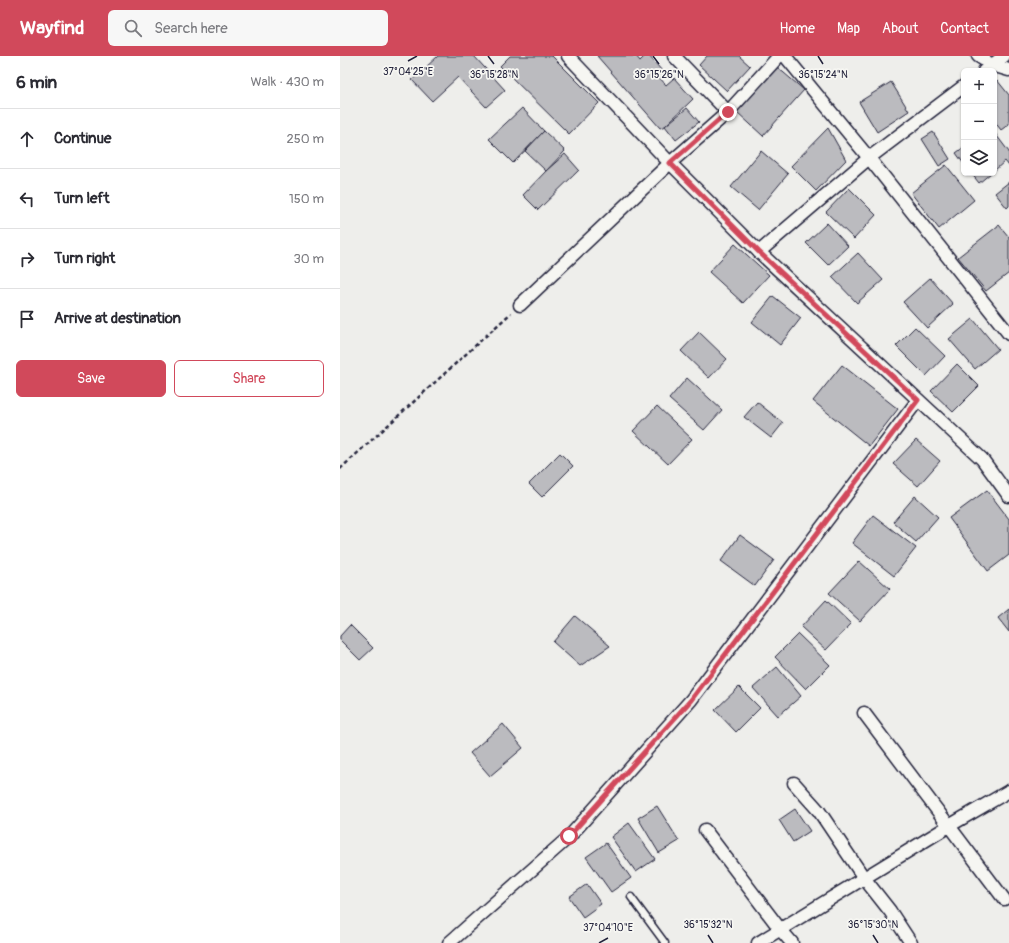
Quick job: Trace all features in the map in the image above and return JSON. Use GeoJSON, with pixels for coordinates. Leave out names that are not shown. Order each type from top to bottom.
{"type":"FeatureCollection","features":[{"type":"Feature","properties":{"kind":"street"},"geometry":{"type":"LineString","coordinates":[[568,56],[670,163],[759,252],[982,459],[1009,496]]}},
{"type":"Feature","properties":{"kind":"street"},"geometry":{"type":"LineString","coordinates":[[674,56],[728,112]]}},
{"type":"Feature","properties":{"kind":"street"},"geometry":{"type":"LineString","coordinates":[[520,305],[670,163],[728,112],[779,56]]}},
{"type":"Feature","properties":{"kind":"street"},"geometry":{"type":"LineString","coordinates":[[785,56],[869,158],[1009,334]]}},
{"type":"Feature","properties":{"kind":"street"},"geometry":{"type":"LineString","coordinates":[[978,56],[988,68],[1004,56]]}},
{"type":"Feature","properties":{"kind":"street"},"geometry":{"type":"LineString","coordinates":[[997,69],[1009,70]]}},
{"type":"Feature","properties":{"kind":"street"},"geometry":{"type":"LineString","coordinates":[[759,252],[869,158],[961,88]]}},
{"type":"Feature","properties":{"kind":"street"},"geometry":{"type":"LineString","coordinates":[[449,943],[569,836],[691,700],[918,400]]}},
{"type":"Feature","properties":{"kind":"street"},"geometry":{"type":"LineString","coordinates":[[864,713],[1004,899]]}},
{"type":"Feature","properties":{"kind":"street"},"geometry":{"type":"LineString","coordinates":[[794,783],[819,811],[864,878],[890,911],[911,943]]}},
{"type":"Feature","properties":{"kind":"street"},"geometry":{"type":"LineString","coordinates":[[758,943],[1009,791]]}},
{"type":"Feature","properties":{"kind":"street"},"geometry":{"type":"LineString","coordinates":[[705,830],[792,943]]}},
{"type":"Feature","properties":{"kind":"lane"},"geometry":{"type":"LineString","coordinates":[[631,897],[665,943]]}},
{"type":"Feature","properties":{"kind":"path"},"geometry":{"type":"LineString","coordinates":[[340,469],[520,305]]}},
{"type":"Feature","properties":{"kind":"building"},"geometry":{"type":"Polygon","coordinates":[[[438,56],[474,56],[505,90],[486,107],[458,77],[432,101],[412,80],[438,56]]]}},
{"type":"Feature","properties":{"kind":"building"},"geometry":{"type":"Polygon","coordinates":[[[510,56],[552,56],[599,103],[569,134],[500,66],[510,56]]]}},
{"type":"Feature","properties":{"kind":"building"},"geometry":{"type":"Polygon","coordinates":[[[597,56],[636,56],[640,61],[645,56],[649,56],[663,72],[658,76],[666,85],[674,78],[693,99],[665,126],[660,128],[597,56]]]}},
{"type":"Feature","properties":{"kind":"building"},"geometry":{"type":"Polygon","coordinates":[[[707,56],[739,56],[750,66],[727,91],[699,65],[707,56]]]}},
{"type":"Feature","properties":{"kind":"building"},"geometry":{"type":"Polygon","coordinates":[[[777,67],[804,90],[763,136],[737,112],[777,67]]]}},
{"type":"Feature","properties":{"kind":"building"},"geometry":{"type":"Polygon","coordinates":[[[997,80],[1009,95],[1009,124],[1001,130],[997,125],[997,80]]]}},
{"type":"Feature","properties":{"kind":"building"},"geometry":{"type":"Polygon","coordinates":[[[891,82],[909,111],[877,132],[859,102],[891,82]]]}},
{"type":"Feature","properties":{"kind":"building"},"geometry":{"type":"Polygon","coordinates":[[[522,108],[544,131],[513,163],[489,139],[522,108]]]}},
{"type":"Feature","properties":{"kind":"building"},"geometry":{"type":"Polygon","coordinates":[[[687,108],[699,122],[676,140],[665,126],[687,108]]]}},
{"type":"Feature","properties":{"kind":"building"},"geometry":{"type":"Polygon","coordinates":[[[828,128],[846,160],[816,191],[791,166],[828,128]]]}},
{"type":"Feature","properties":{"kind":"building"},"geometry":{"type":"Polygon","coordinates":[[[544,131],[565,151],[546,171],[525,151],[544,131]]]}},
{"type":"Feature","properties":{"kind":"building"},"geometry":{"type":"Polygon","coordinates":[[[933,132],[950,159],[939,166],[922,139],[933,132]]]}},
{"type":"Feature","properties":{"kind":"building"},"geometry":{"type":"Polygon","coordinates":[[[997,136],[1009,152],[1009,166],[1005,161],[997,168],[997,136]]]}},
{"type":"Feature","properties":{"kind":"building"},"geometry":{"type":"Polygon","coordinates":[[[961,149],[961,160],[956,153],[961,149]]]}},
{"type":"Feature","properties":{"kind":"building"},"geometry":{"type":"Polygon","coordinates":[[[761,151],[788,174],[758,210],[731,187],[761,151]]]}},
{"type":"Feature","properties":{"kind":"building"},"geometry":{"type":"Polygon","coordinates":[[[565,154],[579,170],[538,210],[523,195],[565,154]]]}},
{"type":"Feature","properties":{"kind":"building"},"geometry":{"type":"Polygon","coordinates":[[[946,165],[974,200],[939,229],[911,193],[946,165]]]}},
{"type":"Feature","properties":{"kind":"building"},"geometry":{"type":"Polygon","coordinates":[[[973,176],[987,176],[979,183],[973,176]]]}},
{"type":"Feature","properties":{"kind":"building"},"geometry":{"type":"Polygon","coordinates":[[[1009,182],[1009,206],[1007,208],[995,193],[1009,182]]]}},
{"type":"Feature","properties":{"kind":"building"},"geometry":{"type":"Polygon","coordinates":[[[849,188],[876,215],[854,239],[826,212],[849,188]]]}},
{"type":"Feature","properties":{"kind":"building"},"geometry":{"type":"Polygon","coordinates":[[[827,223],[848,246],[828,265],[806,243],[827,223]]]}},
{"type":"Feature","properties":{"kind":"building"},"geometry":{"type":"Polygon","coordinates":[[[999,225],[1009,237],[1009,273],[986,291],[958,257],[999,225]]]}},
{"type":"Feature","properties":{"kind":"building"},"geometry":{"type":"Polygon","coordinates":[[[735,244],[769,275],[743,303],[709,272],[735,244]]]}},
{"type":"Feature","properties":{"kind":"building"},"geometry":{"type":"Polygon","coordinates":[[[858,253],[883,280],[857,303],[832,277],[858,253]]]}},
{"type":"Feature","properties":{"kind":"building"},"geometry":{"type":"Polygon","coordinates":[[[930,278],[953,304],[927,328],[903,302],[930,278]]]}},
{"type":"Feature","properties":{"kind":"building"},"geometry":{"type":"Polygon","coordinates":[[[773,296],[801,318],[780,345],[752,322],[773,296]]]}},
{"type":"Feature","properties":{"kind":"building"},"geometry":{"type":"Polygon","coordinates":[[[973,319],[998,349],[975,369],[949,339],[973,319]]]}},
{"type":"Feature","properties":{"kind":"building"},"geometry":{"type":"Polygon","coordinates":[[[915,327],[945,356],[926,376],[896,346],[915,327]]]}},
{"type":"Feature","properties":{"kind":"building"},"geometry":{"type":"Polygon","coordinates":[[[699,332],[727,359],[709,378],[681,351],[699,332]]]}},
{"type":"Feature","properties":{"kind":"building"},"geometry":{"type":"Polygon","coordinates":[[[957,364],[979,386],[953,412],[931,391],[957,364]]]}},
{"type":"Feature","properties":{"kind":"building"},"geometry":{"type":"Polygon","coordinates":[[[842,365],[898,409],[869,446],[813,401],[842,365]]]}},
{"type":"Feature","properties":{"kind":"building"},"geometry":{"type":"Polygon","coordinates":[[[687,378],[722,410],[704,430],[669,399],[687,378]]]}},
{"type":"Feature","properties":{"kind":"building"},"geometry":{"type":"Polygon","coordinates":[[[757,402],[783,423],[771,438],[744,417],[757,402]]]}},
{"type":"Feature","properties":{"kind":"building"},"geometry":{"type":"Polygon","coordinates":[[[657,406],[692,439],[668,464],[633,431],[657,406]]]}},
{"type":"Feature","properties":{"kind":"building"},"geometry":{"type":"Polygon","coordinates":[[[916,440],[940,461],[918,486],[893,464],[916,440]]]}},
{"type":"Feature","properties":{"kind":"building"},"geometry":{"type":"Polygon","coordinates":[[[560,453],[573,466],[542,497],[529,484],[560,453]]]}},
{"type":"Feature","properties":{"kind":"building"},"geometry":{"type":"Polygon","coordinates":[[[987,490],[1009,519],[1009,555],[988,571],[949,518],[987,490]]]}},
{"type":"Feature","properties":{"kind":"building"},"geometry":{"type":"Polygon","coordinates":[[[915,496],[938,517],[916,542],[893,522],[915,496]]]}},
{"type":"Feature","properties":{"kind":"building"},"geometry":{"type":"Polygon","coordinates":[[[873,515],[916,548],[894,576],[852,543],[873,515]]]}},
{"type":"Feature","properties":{"kind":"building"},"geometry":{"type":"Polygon","coordinates":[[[740,535],[774,560],[755,586],[721,561],[740,535]]]}},
{"type":"Feature","properties":{"kind":"building"},"geometry":{"type":"Polygon","coordinates":[[[859,561],[890,589],[860,621],[829,593],[859,561]]]}},
{"type":"Feature","properties":{"kind":"building"},"geometry":{"type":"Polygon","coordinates":[[[826,600],[851,624],[826,650],[801,627],[826,600]]]}},
{"type":"Feature","properties":{"kind":"building"},"geometry":{"type":"Polygon","coordinates":[[[1009,609],[1009,632],[998,618],[1009,609]]]}},
{"type":"Feature","properties":{"kind":"building"},"geometry":{"type":"Polygon","coordinates":[[[575,616],[610,646],[580,666],[553,642],[575,616]]]}},
{"type":"Feature","properties":{"kind":"building"},"geometry":{"type":"Polygon","coordinates":[[[350,625],[373,648],[360,660],[340,640],[340,636],[350,625]]]}},
{"type":"Feature","properties":{"kind":"building"},"geometry":{"type":"Polygon","coordinates":[[[798,634],[830,665],[806,689],[775,657],[798,634]]]}},
{"type":"Feature","properties":{"kind":"building"},"geometry":{"type":"Polygon","coordinates":[[[777,667],[801,696],[778,716],[753,688],[777,667]]]}},
{"type":"Feature","properties":{"kind":"building"},"geometry":{"type":"Polygon","coordinates":[[[739,687],[760,708],[736,732],[715,710],[739,687]]]}},
{"type":"Feature","properties":{"kind":"building"},"geometry":{"type":"Polygon","coordinates":[[[503,724],[523,748],[490,776],[470,753],[503,724]]]}},
{"type":"Feature","properties":{"kind":"building"},"geometry":{"type":"Polygon","coordinates":[[[657,806],[679,841],[659,853],[638,818],[657,806]]]}},
{"type":"Feature","properties":{"kind":"building"},"geometry":{"type":"Polygon","coordinates":[[[795,809],[810,831],[793,842],[779,820],[795,809]]]}},
{"type":"Feature","properties":{"kind":"building"},"geometry":{"type":"Polygon","coordinates":[[[629,823],[655,859],[636,872],[611,837],[629,823]]]}},
{"type":"Feature","properties":{"kind":"building"},"geometry":{"type":"Polygon","coordinates":[[[606,843],[631,878],[611,892],[586,857],[606,843]]]}},
{"type":"Feature","properties":{"kind":"building"},"geometry":{"type":"Polygon","coordinates":[[[587,884],[601,904],[583,917],[569,897],[587,884]]]}},
{"type":"Feature","properties":{"kind":"route"},"geometry":{"type":"LineString","coordinates":[[569,836],[691,700],[918,400],[759,252],[670,163],[728,112]]}}]}
